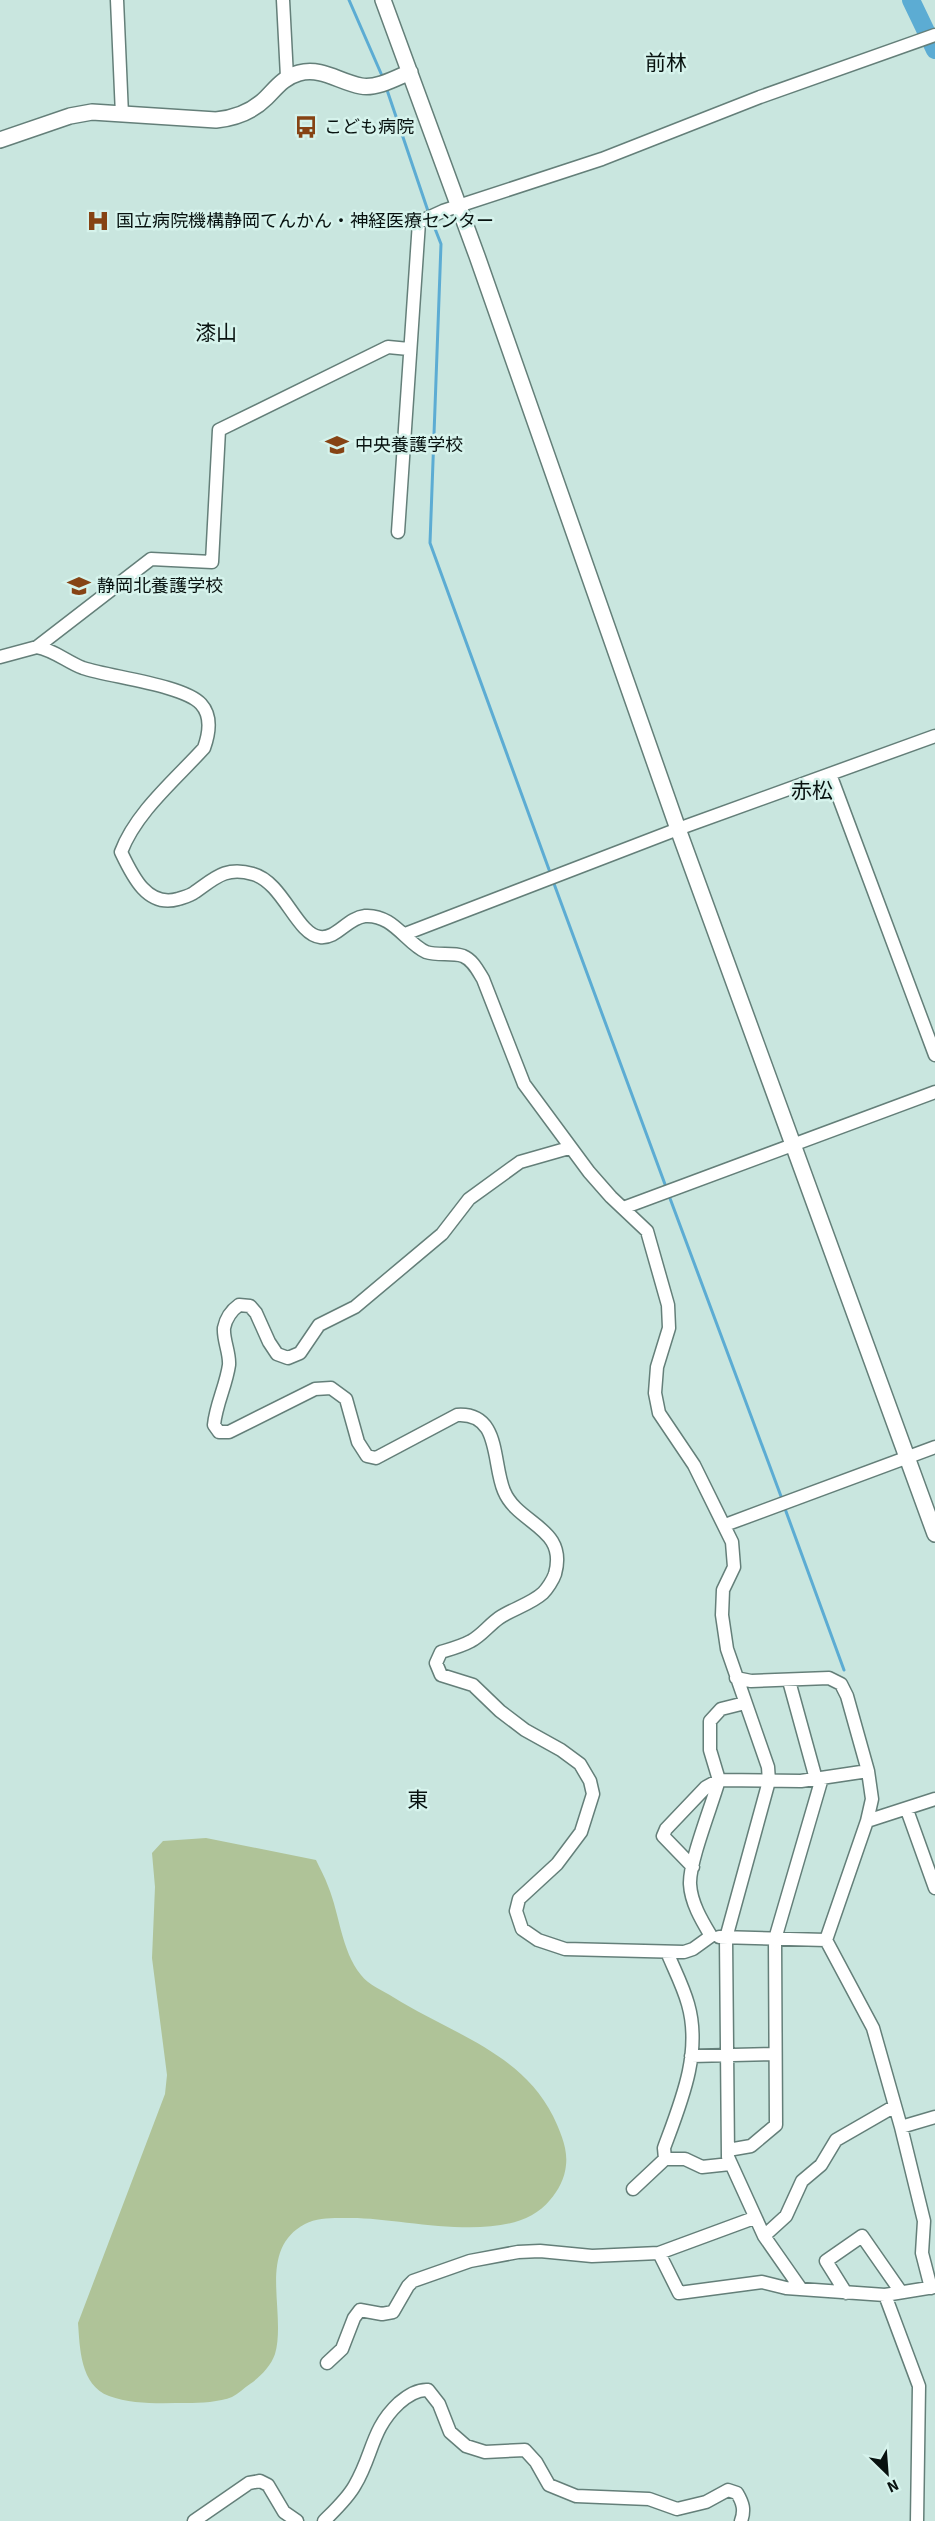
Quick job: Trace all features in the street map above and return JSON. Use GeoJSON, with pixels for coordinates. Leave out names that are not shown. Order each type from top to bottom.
{"type":"FeatureCollection","features":[{"type":"Feature","properties":{"kind":"street"},"geometry":{"type":"LineString","coordinates":[[117,0],[122,116]]}},
{"type":"Feature","properties":{"kind":"street"},"geometry":{"type":"LineString","coordinates":[[283,0],[287,77]]}},
{"type":"Feature","properties":{"kind":"street"},"geometry":{"type":"LineString","coordinates":[[383,0],[459,206],[792,1146],[935,1534]]}},
{"type":"Feature","properties":{"kind":"street"},"geometry":{"type":"LineString","coordinates":[[398,532],[419,222],[443,211],[602,159],[760,97],[935,35]]}},
{"type":"Feature","properties":{"kind":"street"},"geometry":{"type":"LineString","coordinates":[[0,140],[92,112],[122,116],[230,118],[258,104],[287,77],[311,71],[371,87],[410,72]]}},
{"type":"Feature","properties":{"kind":"street"},"geometry":{"type":"LineString","coordinates":[[0,657],[37,647],[151,559],[212,562],[219,430],[388,347],[409,349]]}},
{"type":"Feature","properties":{"kind":"street"},"geometry":{"type":"LineString","coordinates":[[37,647],[47,649],[82,668],[186,695],[203,706],[208,717],[208,736],[204,748],[147,810],[127,837],[121,852],[134,879],[146,892],[157,900],[172,900],[194,894],[208,880],[231,871],[253,874],[269,882],[296,914],[307,932],[313,935],[329,936],[354,918],[366,916],[379,918],[405,934],[425,951],[462,956],[475,964],[524,1084],[569,1148],[611,1197],[647,1232],[668,1305],[669,1328],[657,1367],[655,1393],[659,1413],[694,1465],[732,1542],[734,1567],[723,1590],[722,1615],[727,1649],[768,1767],[769,1781],[726,1938],[730,2164],[764,2236],[801,2289]]}},
{"type":"Feature","properties":{"kind":"street"},"geometry":{"type":"LineString","coordinates":[[405,934],[678,829],[935,736]]}},
{"type":"Feature","properties":{"kind":"street"},"geometry":{"type":"LineString","coordinates":[[830,774],[935,1056]]}},
{"type":"Feature","properties":{"kind":"street"},"geometry":{"type":"LineString","coordinates":[[623,1208],[935,1092]]}},
{"type":"Feature","properties":{"kind":"street"},"geometry":{"type":"LineString","coordinates":[[569,1148],[520,1162],[469,1198],[442,1234],[355,1307],[319,1324],[300,1353],[288,1358],[282,1357],[269,1342],[256,1313],[250,1306],[240,1305],[233,1309],[224,1329],[229,1362],[225,1385],[215,1412],[214,1425],[219,1432],[229,1432],[315,1389],[331,1388],[346,1399],[358,1442],[367,1456],[376,1458],[457,1415],[469,1414],[477,1417],[487,1428],[496,1450],[504,1490],[513,1505],[550,1537],[558,1554],[554,1576],[543,1594],[500,1617],[472,1641],[441,1652],[436,1663],[441,1675],[473,1685],[525,1731],[561,1750],[580,1764],[590,1781],[593,1794],[581,1832],[557,1864],[519,1899],[516,1911],[522,1929],[538,1940],[565,1948],[667,1952],[684,1952],[693,1949],[711,1936],[826,1940]]}},
{"type":"Feature","properties":{"kind":"street"},"geometry":{"type":"LineString","coordinates":[[725,1525],[935,1448]]}},
{"type":"Feature","properties":{"kind":"street"},"geometry":{"type":"LineString","coordinates":[[659,2253],[679,2293],[762,2282],[801,2289],[885,2295],[933,2287],[921,2253],[924,2221],[873,2028],[826,1940],[867,1821],[872,1799],[868,1771],[847,1696],[841,1684],[829,1678],[751,1681],[736,1678]]}},
{"type":"Feature","properties":{"kind":"street"},"geometry":{"type":"LineString","coordinates":[[728,2150],[751,2146],[776,2125],[775,1939],[819,1778],[789,1681]]}},
{"type":"Feature","properties":{"kind":"street"},"geometry":{"type":"LineString","coordinates":[[711,1936],[697,1910],[690,1884],[719,1780],[710,1750],[710,1721],[721,1709],[745,1703]]}},
{"type":"Feature","properties":{"kind":"street"},"geometry":{"type":"LineString","coordinates":[[693,1867],[663,1836],[666,1829],[706,1787],[719,1780],[769,1781],[819,1778],[868,1771]]}},
{"type":"Feature","properties":{"kind":"street"},"geometry":{"type":"LineString","coordinates":[[867,1821],[907,1810],[935,1799]]}},
{"type":"Feature","properties":{"kind":"street"},"geometry":{"type":"LineString","coordinates":[[907,1810],[935,1888]]}},
{"type":"Feature","properties":{"kind":"street"},"geometry":{"type":"LineString","coordinates":[[665,2159],[664,2148],[688,2080],[692,2034],[688,2005],[667,1952]]}},
{"type":"Feature","properties":{"kind":"street"},"geometry":{"type":"LineString","coordinates":[[691,2056],[775,2054]]}},
{"type":"Feature","properties":{"kind":"street"},"geometry":{"type":"LineString","coordinates":[[764,2236],[786,2216],[802,2181],[820,2165],[836,2140],[895,2106]]}},
{"type":"Feature","properties":{"kind":"street"},"geometry":{"type":"LineString","coordinates":[[901,2127],[935,2116]]}},
{"type":"Feature","properties":{"kind":"street"},"geometry":{"type":"LineString","coordinates":[[633,2189],[665,2159],[686,2159],[702,2167],[730,2164]]}},
{"type":"Feature","properties":{"kind":"street"},"geometry":{"type":"LineString","coordinates":[[327,2363],[342,2349],[354,2318],[360,2310],[382,2314],[393,2312],[408,2286],[428,2275],[470,2261],[518,2252],[540,2251],[592,2256],[659,2253],[754,2218]]}},
{"type":"Feature","properties":{"kind":"street"},"geometry":{"type":"LineString","coordinates":[[846,2293],[826,2261],[862,2236],[901,2292]]}},
{"type":"Feature","properties":{"kind":"street"},"geometry":{"type":"LineString","coordinates":[[885,2295],[919,2386],[917,2521]]}},
{"type":"Feature","properties":{"kind":"street"},"geometry":{"type":"LineString","coordinates":[[324,2521],[355,2486],[378,2428],[386,2415],[406,2397],[422,2389],[428,2390],[439,2404],[450,2432],[466,2446],[485,2452],[525,2450],[536,2462],[549,2485],[576,2496],[649,2499],[677,2509],[706,2502],[728,2490],[737,2493],[743,2504],[744,2514],[741,2521]]}},
{"type":"Feature","properties":{"kind":"street"},"geometry":{"type":"LineString","coordinates":[[194,2521],[249,2484],[260,2481],[268,2485],[284,2512],[297,2521]]}},
{"type":"Feature","properties":{"kind":"green space"},"geometry":{"type":"Polygon","coordinates":[[[206,1838],[316,1860],[332,1897],[349,1955],[361,1975],[376,1988],[482,2046],[523,2075],[539,2094],[556,2122],[565,2146],[565,2170],[561,2184],[550,2200],[532,2215],[510,2223],[484,2227],[456,2227],[338,2218],[321,2219],[305,2224],[290,2235],[281,2249],[276,2283],[278,2337],[275,2354],[261,2375],[234,2396],[222,2400],[187,2403],[128,2401],[99,2391],[92,2383],[83,2365],[78,2323],[165,2094],[167,2075],[152,1958],[155,1887],[152,1853],[163,1841],[206,1838]]]}},
{"type":"Feature","properties":{"kind":"waterway"},"geometry":{"type":"LineString","coordinates":[[349,0],[383,78]]}},
{"type":"Feature","properties":{"kind":"waterway"},"geometry":{"type":"LineString","coordinates":[[911,0],[935,50]]}},
{"type":"Feature","properties":{"kind":"waterway"},"geometry":{"type":"LineString","coordinates":[[386,87],[429,214]]}},
{"type":"Feature","properties":{"kind":"waterway"},"geometry":{"type":"LineString","coordinates":[[432,221],[441,244],[430,543],[551,875]]}},
{"type":"Feature","properties":{"kind":"waterway"},"geometry":{"type":"LineString","coordinates":[[553,881],[666,1187]]}},
{"type":"Feature","properties":{"kind":"waterway"},"geometry":{"type":"LineString","coordinates":[[668,1193],[782,1499]]}},
{"type":"Feature","properties":{"kind":"waterway"},"geometry":{"type":"LineString","coordinates":[[784,1506],[844,1670]]}},
{"type":"Feature","properties":{"kind":"place","name":"こども病院"},"geometry":{"type":"Point","coordinates":[306,127]}},
{"type":"Feature","properties":{"kind":"place","name":"国立病院機構静岡てんかん・神経医療センター"},"geometry":{"type":"Point","coordinates":[98,221]}},
{"type":"Feature","properties":{"kind":"place","name":"中央養護学校"},"geometry":{"type":"Point","coordinates":[337,445]}},
{"type":"Feature","properties":{"kind":"place","name":"静岡北養護学校"},"geometry":{"type":"Point","coordinates":[79,586]}},
{"type":"Feature","properties":{"kind":"district","name":"前林"},"geometry":{"type":"Point","coordinates":[666,63]}},
{"type":"Feature","properties":{"kind":"district","name":"漆山"},"geometry":{"type":"Point","coordinates":[216,333]}},
{"type":"Feature","properties":{"kind":"district","name":"赤松"},"geometry":{"type":"Point","coordinates":[812,791]}},
{"type":"Feature","properties":{"kind":"district","name":"東"},"geometry":{"type":"Point","coordinates":[418,1800]}}]}
